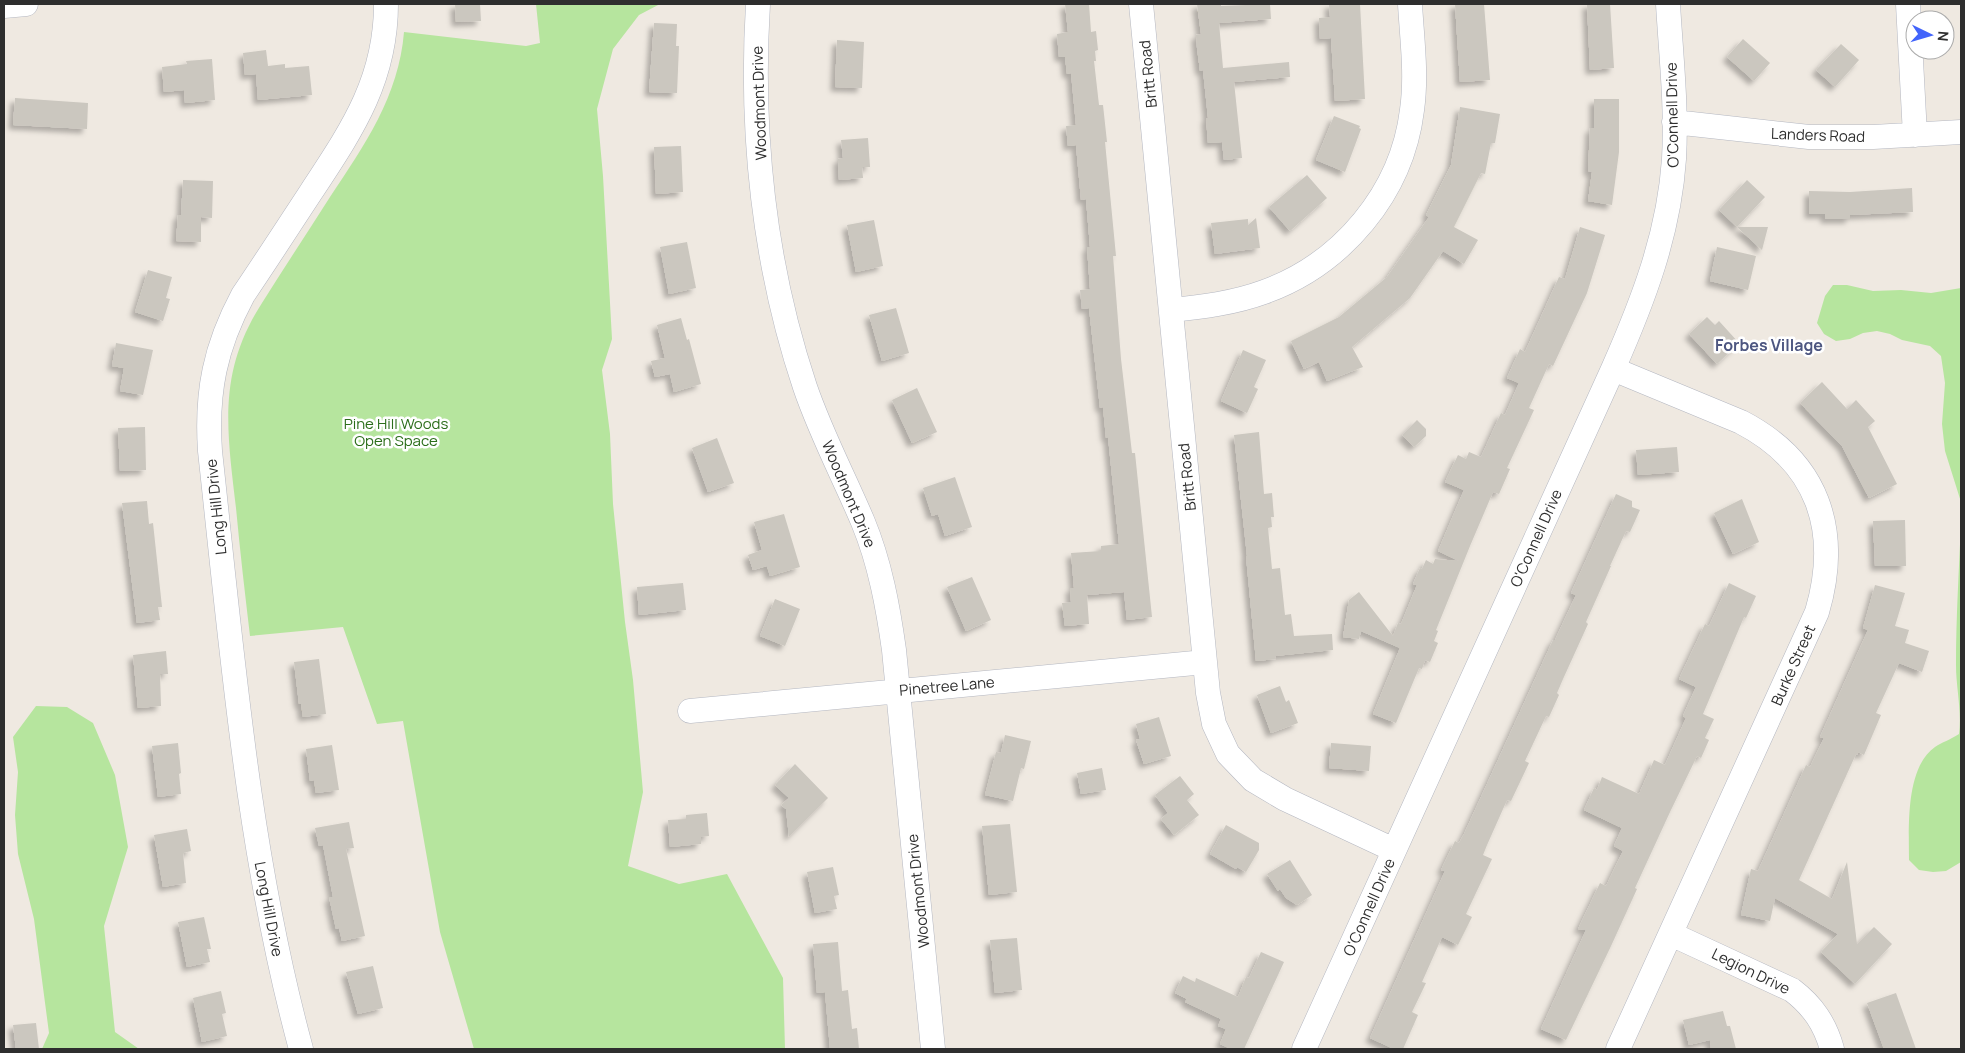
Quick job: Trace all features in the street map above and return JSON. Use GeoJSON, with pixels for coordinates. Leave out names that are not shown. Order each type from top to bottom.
{"type":"FeatureCollection","features":[{"type":"Feature","properties":{"kind":"street"},"geometry":{"type":"LineString","coordinates":[[4,6],[26,4]]}},
{"type":"Feature","properties":{"kind":"street","name":"Long Hill Drive"},"geometry":{"type":"LineString","coordinates":[[301,1049],[278,955],[254,827],[210,452],[209,405],[216,359],[232,316],[243,295],[348,136],[370,90],[379,66],[384,41],[386,4]]}},
{"type":"Feature","properties":{"kind":"street","name":"Woodmont Drive"},"geometry":{"type":"LineString","coordinates":[[758,4],[756,76],[758,136],[768,235],[778,293],[818,423],[863,523],[874,554],[891,626],[933,1049]]}},
{"type":"Feature","properties":{"kind":"street","name":"Britt Road"},"geometry":{"type":"LineString","coordinates":[[1141,4],[1208,693],[1214,724],[1228,754],[1239,767],[1269,790],[1394,850]]}},
{"type":"Feature","properties":{"kind":"street"},"geometry":{"type":"LineString","coordinates":[[1171,310],[1238,300],[1290,282],[1342,246],[1370,214],[1395,171],[1404,149],[1411,118],[1414,87],[1410,4]]}},
{"type":"Feature","properties":{"kind":"street","name":"O'Connell Drive"},"geometry":{"type":"LineString","coordinates":[[1304,1049],[1613,369],[1645,293],[1661,241],[1671,186],[1674,122],[1668,4]]}},
{"type":"Feature","properties":{"kind":"street"},"geometry":{"type":"LineString","coordinates":[[1908,4],[1915,134]]}},
{"type":"Feature","properties":{"kind":"street","name":"Landers Road"},"geometry":{"type":"LineString","coordinates":[[1674,122],[1809,137],[1841,138],[1961,132]]}},
{"type":"Feature","properties":{"kind":"street","name":"Burke Street"},"geometry":{"type":"LineString","coordinates":[[1613,369],[1741,422],[1759,431],[1776,444],[1792,459],[1811,487],[1818,503],[1826,540],[1826,577],[1817,612],[1618,1049]]}},
{"type":"Feature","properties":{"kind":"street","name":"Pinetree Lane"},"geometry":{"type":"LineString","coordinates":[[690,711],[1205,662]]}},
{"type":"Feature","properties":{"kind":"street","name":"Legion Drive"},"geometry":{"type":"LineString","coordinates":[[1671,934],[1792,990],[1804,999],[1819,1017],[1832,1049]]}},
{"type":"Feature","properties":{"kind":"green space","name":"Pine Hill Woods Open Space"},"geometry":{"type":"Polygon","coordinates":[[[536,4],[660,4],[639,15],[613,49],[597,109],[603,176],[612,339],[602,370],[610,434],[613,504],[633,680],[643,792],[628,866],[679,884],[727,874],[783,978],[785,1049],[474,1049],[440,932],[403,721],[377,724],[343,627],[250,636],[228,427],[232,378],[238,354],[248,329],[270,290],[355,159],[378,119],[395,78],[404,32],[526,46],[540,43],[536,4]]]}},
{"type":"Feature","properties":{"kind":"green space"},"geometry":{"type":"Polygon","coordinates":[[[1833,285],[1847,285],[1873,291],[1901,290],[1931,293],[1961,288],[1961,502],[1945,451],[1942,424],[1945,383],[1941,356],[1930,346],[1902,340],[1890,334],[1877,331],[1836,341],[1824,334],[1817,323],[1825,296],[1833,285]]]}},
{"type":"Feature","properties":{"kind":"green space"},"geometry":{"type":"Polygon","coordinates":[[[1961,522],[1961,862],[1946,871],[1933,872],[1919,870],[1909,860],[1909,816],[1918,769],[1925,757],[1935,747],[1959,734],[1960,717],[1956,674],[1956,647],[1961,522]]]}},
{"type":"Feature","properties":{"kind":"green space"},"geometry":{"type":"Polygon","coordinates":[[[36,706],[67,707],[93,723],[115,775],[128,847],[104,926],[115,1032],[139,1049],[42,1049],[49,1033],[34,919],[18,854],[15,815],[18,772],[13,737],[36,706]]]}},
{"type":"Feature","properties":{"kind":"building"},"geometry":{"type":"Polygon","coordinates":[[[455,4],[480,4],[481,21],[456,22],[455,4]]]}},
{"type":"Feature","properties":{"kind":"building"},"geometry":{"type":"Polygon","coordinates":[[[1065,4],[1089,4],[1091,32],[1096,31],[1098,50],[1095,51],[1096,61],[1094,61],[1099,105],[1103,105],[1107,142],[1105,142],[1116,256],[1113,256],[1121,359],[1132,453],[1135,453],[1152,617],[1127,620],[1124,592],[1087,595],[1089,624],[1065,626],[1062,603],[1071,602],[1070,588],[1074,588],[1071,553],[1101,551],[1101,546],[1119,544],[1108,437],[1106,438],[1103,407],[1100,408],[1089,308],[1082,309],[1080,290],[1090,289],[1087,247],[1090,247],[1086,199],[1081,200],[1076,145],[1068,146],[1066,126],[1076,125],[1071,73],[1067,74],[1065,57],[1059,57],[1057,34],[1068,32],[1065,4]]]}},
{"type":"Feature","properties":{"kind":"building"},"geometry":{"type":"Polygon","coordinates":[[[1197,4],[1221,4],[1221,6],[1270,4],[1271,19],[1219,23],[1223,68],[1289,62],[1290,77],[1234,82],[1242,158],[1224,160],[1222,142],[1208,143],[1206,118],[1208,118],[1203,70],[1200,71],[1197,48],[1196,35],[1201,34],[1197,4]]]}},
{"type":"Feature","properties":{"kind":"building"},"geometry":{"type":"Polygon","coordinates":[[[1329,4],[1360,4],[1365,99],[1335,101],[1331,38],[1320,39],[1319,18],[1330,17],[1329,4]]]}},
{"type":"Feature","properties":{"kind":"building"},"geometry":{"type":"Polygon","coordinates":[[[1455,4],[1484,4],[1490,80],[1460,82],[1455,4]]]}},
{"type":"Feature","properties":{"kind":"building"},"geometry":{"type":"Polygon","coordinates":[[[1587,4],[1610,4],[1614,68],[1590,70],[1587,4]]]}},
{"type":"Feature","properties":{"kind":"building"},"geometry":{"type":"Polygon","coordinates":[[[654,23],[677,24],[676,46],[679,46],[677,93],[649,92],[654,23]]]}},
{"type":"Feature","properties":{"kind":"building"},"geometry":{"type":"Polygon","coordinates":[[[1743,39],[1770,63],[1754,81],[1727,57],[1743,39]]]}},
{"type":"Feature","properties":{"kind":"building"},"geometry":{"type":"Polygon","coordinates":[[[837,40],[864,42],[862,88],[835,87],[837,40]]]}},
{"type":"Feature","properties":{"kind":"building"},"geometry":{"type":"Polygon","coordinates":[[[1841,44],[1859,60],[1835,87],[1816,70],[1841,44]]]}},
{"type":"Feature","properties":{"kind":"building"},"geometry":{"type":"Polygon","coordinates":[[[266,50],[268,66],[285,64],[285,68],[309,66],[312,95],[258,100],[256,74],[245,75],[243,53],[266,50]]]}},
{"type":"Feature","properties":{"kind":"building"},"geometry":{"type":"Polygon","coordinates":[[[212,59],[215,100],[185,103],[184,90],[164,92],[162,67],[187,64],[186,61],[212,59]]]}},
{"type":"Feature","properties":{"kind":"building"},"geometry":{"type":"Polygon","coordinates":[[[15,98],[88,103],[87,129],[13,125],[15,98]]]}},
{"type":"Feature","properties":{"kind":"building"},"geometry":{"type":"Polygon","coordinates":[[[1594,99],[1619,99],[1619,152],[1612,205],[1588,201],[1592,172],[1588,171],[1590,128],[1594,128],[1594,99]]]}},
{"type":"Feature","properties":{"kind":"building"},"geometry":{"type":"Polygon","coordinates":[[[1460,107],[1500,114],[1495,143],[1491,143],[1485,174],[1481,173],[1454,227],[1478,240],[1464,264],[1443,251],[1410,298],[1352,347],[1363,367],[1327,381],[1319,362],[1304,369],[1291,341],[1339,317],[1387,277],[1429,217],[1426,215],[1451,165],[1460,107]]]}},
{"type":"Feature","properties":{"kind":"building"},"geometry":{"type":"Polygon","coordinates":[[[1334,116],[1360,126],[1359,128],[1361,129],[1345,172],[1316,160],[1334,116]]]}},
{"type":"Feature","properties":{"kind":"building"},"geometry":{"type":"Polygon","coordinates":[[[868,138],[870,167],[862,167],[863,178],[839,180],[838,159],[843,158],[841,140],[868,138]]]}},
{"type":"Feature","properties":{"kind":"building"},"geometry":{"type":"Polygon","coordinates":[[[681,146],[683,192],[656,194],[654,147],[681,146]]]}},
{"type":"Feature","properties":{"kind":"building"},"geometry":{"type":"Polygon","coordinates":[[[1307,175],[1327,198],[1290,231],[1269,207],[1307,175]]]}},
{"type":"Feature","properties":{"kind":"building"},"geometry":{"type":"Polygon","coordinates":[[[183,180],[213,181],[212,218],[201,217],[201,242],[176,241],[178,215],[181,215],[183,180]]]}},
{"type":"Feature","properties":{"kind":"building"},"geometry":{"type":"Polygon","coordinates":[[[1747,180],[1765,197],[1737,227],[1719,210],[1747,180]]]}},
{"type":"Feature","properties":{"kind":"building"},"geometry":{"type":"Polygon","coordinates":[[[1912,188],[1913,212],[1850,215],[1850,219],[1825,219],[1825,214],[1809,214],[1809,191],[1850,192],[1912,188]]]}},
{"type":"Feature","properties":{"kind":"building"},"geometry":{"type":"Polygon","coordinates":[[[1256,218],[1260,248],[1215,254],[1211,223],[1248,219],[1248,225],[1256,218]]]}},
{"type":"Feature","properties":{"kind":"building"},"geometry":{"type":"Polygon","coordinates":[[[874,220],[883,266],[856,272],[847,225],[874,220]]]}},
{"type":"Feature","properties":{"kind":"building"},"geometry":{"type":"Polygon","coordinates":[[[1580,227],[1605,235],[1587,293],[1553,366],[1549,364],[1529,408],[1534,410],[1507,468],[1510,469],[1499,494],[1493,492],[1470,546],[1436,630],[1438,631],[1434,641],[1438,643],[1430,662],[1425,660],[1422,669],[1419,668],[1396,723],[1373,714],[1400,648],[1361,631],[1359,639],[1343,637],[1349,600],[1359,592],[1393,636],[1398,623],[1401,624],[1417,585],[1413,584],[1426,560],[1433,564],[1435,559],[1459,561],[1438,551],[1464,490],[1445,482],[1458,455],[1466,459],[1469,452],[1481,457],[1501,413],[1505,415],[1519,383],[1507,378],[1520,349],[1525,352],[1559,277],[1565,279],[1580,227]]]}},
{"type":"Feature","properties":{"kind":"building"},"geometry":{"type":"Polygon","coordinates":[[[1737,227],[1768,227],[1762,250],[1737,227]]]}},
{"type":"Feature","properties":{"kind":"building"},"geometry":{"type":"Polygon","coordinates":[[[687,242],[696,288],[669,294],[660,247],[687,242]]]}},
{"type":"Feature","properties":{"kind":"building"},"geometry":{"type":"Polygon","coordinates":[[[1717,247],[1756,256],[1748,290],[1710,281],[1717,247]]]}},
{"type":"Feature","properties":{"kind":"building"},"geometry":{"type":"Polygon","coordinates":[[[148,270],[172,277],[166,298],[170,299],[163,321],[135,312],[148,270]]]}},
{"type":"Feature","properties":{"kind":"building"},"geometry":{"type":"Polygon","coordinates":[[[896,308],[909,353],[882,361],[869,315],[896,308]]]}},
{"type":"Feature","properties":{"kind":"building"},"geometry":{"type":"Polygon","coordinates":[[[1707,317],[1715,325],[1719,321],[1739,343],[1717,364],[1689,334],[1707,317]]]}},
{"type":"Feature","properties":{"kind":"building"},"geometry":{"type":"Polygon","coordinates":[[[681,318],[687,340],[689,339],[701,384],[674,392],[670,374],[655,377],[651,361],[665,358],[657,325],[681,318]]]}},
{"type":"Feature","properties":{"kind":"building"},"geometry":{"type":"Polygon","coordinates":[[[116,343],[153,350],[143,395],[120,391],[124,368],[112,366],[116,343]]]}},
{"type":"Feature","properties":{"kind":"building"},"geometry":{"type":"Polygon","coordinates":[[[1243,350],[1266,360],[1254,387],[1258,389],[1247,413],[1221,401],[1243,350]]]}},
{"type":"Feature","properties":{"kind":"building"},"geometry":{"type":"Polygon","coordinates":[[[1822,382],[1847,409],[1856,400],[1875,421],[1868,427],[1897,484],[1869,498],[1842,446],[1800,403],[1822,382]]]}},
{"type":"Feature","properties":{"kind":"building"},"geometry":{"type":"Polygon","coordinates":[[[917,388],[937,432],[912,443],[892,400],[917,388]]]}},
{"type":"Feature","properties":{"kind":"building"},"geometry":{"type":"Polygon","coordinates":[[[1417,420],[1426,429],[1426,436],[1414,447],[1402,435],[1417,420]]]}},
{"type":"Feature","properties":{"kind":"building"},"geometry":{"type":"Polygon","coordinates":[[[145,427],[146,470],[120,471],[118,428],[145,427]]]}},
{"type":"Feature","properties":{"kind":"building"},"geometry":{"type":"Polygon","coordinates":[[[1259,432],[1264,494],[1272,493],[1274,517],[1271,517],[1272,527],[1268,528],[1272,569],[1280,568],[1285,615],[1291,614],[1294,636],[1332,634],[1333,650],[1275,656],[1276,659],[1256,661],[1234,435],[1259,432]]]}},
{"type":"Feature","properties":{"kind":"building"},"geometry":{"type":"Polygon","coordinates":[[[717,438],[734,483],[708,492],[692,448],[717,438]]]}},
{"type":"Feature","properties":{"kind":"building"},"geometry":{"type":"Polygon","coordinates":[[[1677,447],[1679,472],[1638,475],[1636,450],[1677,447]]]}},
{"type":"Feature","properties":{"kind":"building"},"geometry":{"type":"Polygon","coordinates":[[[955,477],[972,527],[945,536],[938,514],[932,516],[923,488],[955,477]]]}},
{"type":"Feature","properties":{"kind":"building"},"geometry":{"type":"Polygon","coordinates":[[[1616,494],[1632,501],[1632,507],[1640,510],[1630,532],[1626,531],[1610,566],[1586,622],[1588,624],[1557,693],[1559,695],[1549,717],[1546,716],[1525,761],[1529,763],[1511,801],[1507,800],[1487,845],[1483,855],[1492,859],[1466,914],[1472,917],[1458,945],[1442,937],[1422,982],[1426,983],[1412,1012],[1418,1015],[1403,1049],[1394,1049],[1370,1038],[1445,871],[1441,870],[1455,841],[1459,843],[1464,834],[1553,640],[1555,640],[1576,595],[1571,593],[1616,494]]]}},
{"type":"Feature","properties":{"kind":"building"},"geometry":{"type":"Polygon","coordinates":[[[1742,499],[1759,542],[1733,554],[1714,513],[1742,499]]]}},
{"type":"Feature","properties":{"kind":"building"},"geometry":{"type":"Polygon","coordinates":[[[147,501],[149,524],[153,523],[162,607],[158,607],[160,620],[137,623],[122,503],[147,501]]]}},
{"type":"Feature","properties":{"kind":"building"},"geometry":{"type":"Polygon","coordinates":[[[784,514],[800,567],[770,576],[767,566],[753,570],[748,555],[762,550],[754,522],[784,514]]]}},
{"type":"Feature","properties":{"kind":"building"},"geometry":{"type":"Polygon","coordinates":[[[1905,520],[1906,566],[1875,566],[1873,521],[1905,520]]]}},
{"type":"Feature","properties":{"kind":"building"},"geometry":{"type":"Polygon","coordinates":[[[972,577],[991,620],[966,631],[947,587],[972,577]]]}},
{"type":"Feature","properties":{"kind":"building"},"geometry":{"type":"Polygon","coordinates":[[[683,583],[686,610],[639,615],[637,587],[683,583]]]}},
{"type":"Feature","properties":{"kind":"building"},"geometry":{"type":"Polygon","coordinates":[[[1729,583],[1756,596],[1746,618],[1744,617],[1703,714],[1714,719],[1705,738],[1709,740],[1701,758],[1697,756],[1670,812],[1611,946],[1566,1040],[1541,1029],[1586,930],[1578,929],[1600,883],[1606,886],[1623,851],[1614,846],[1622,828],[1584,810],[1594,788],[1597,790],[1602,777],[1639,794],[1654,760],[1665,765],[1686,718],[1683,716],[1696,687],[1679,679],[1705,624],[1709,626],[1729,583]]]}},
{"type":"Feature","properties":{"kind":"building"},"geometry":{"type":"Polygon","coordinates":[[[1875,585],[1905,593],[1895,626],[1909,630],[1905,643],[1929,651],[1922,672],[1899,663],[1876,713],[1881,715],[1864,755],[1858,752],[1856,754],[1799,880],[1832,899],[1847,862],[1857,944],[1874,927],[1892,944],[1855,984],[1821,952],[1838,934],[1775,898],[1770,921],[1741,915],[1751,869],[1758,871],[1806,765],[1810,767],[1824,738],[1820,737],[1868,630],[1863,628],[1875,585]]]}},
{"type":"Feature","properties":{"kind":"building"},"geometry":{"type":"Polygon","coordinates":[[[775,599],[800,609],[785,646],[760,636],[775,599]]]}},
{"type":"Feature","properties":{"kind":"building"},"geometry":{"type":"Polygon","coordinates":[[[166,651],[168,674],[160,674],[161,706],[138,708],[133,655],[166,651]]]}},
{"type":"Feature","properties":{"kind":"building"},"geometry":{"type":"Polygon","coordinates":[[[319,659],[326,714],[303,717],[301,704],[299,704],[294,662],[319,659]]]}},
{"type":"Feature","properties":{"kind":"building"},"geometry":{"type":"Polygon","coordinates":[[[1280,686],[1286,702],[1289,700],[1298,723],[1271,733],[1257,695],[1280,686]]]}},
{"type":"Feature","properties":{"kind":"building"},"geometry":{"type":"Polygon","coordinates":[[[1159,717],[1171,756],[1144,764],[1136,740],[1140,739],[1136,724],[1159,717]]]}},
{"type":"Feature","properties":{"kind":"building"},"geometry":{"type":"Polygon","coordinates":[[[1005,735],[1031,741],[1024,769],[1021,768],[1013,801],[985,795],[996,752],[1001,753],[1005,735]]]}},
{"type":"Feature","properties":{"kind":"building"},"geometry":{"type":"Polygon","coordinates":[[[178,743],[181,794],[158,797],[152,746],[178,743]]]}},
{"type":"Feature","properties":{"kind":"building"},"geometry":{"type":"Polygon","coordinates":[[[1331,743],[1371,746],[1369,771],[1329,768],[1331,743]]]}},
{"type":"Feature","properties":{"kind":"building"},"geometry":{"type":"Polygon","coordinates":[[[332,745],[339,790],[316,793],[314,780],[310,781],[306,749],[332,745]]]}},
{"type":"Feature","properties":{"kind":"building"},"geometry":{"type":"Polygon","coordinates":[[[795,764],[828,798],[789,837],[786,809],[781,805],[789,798],[775,785],[795,764]]]}},
{"type":"Feature","properties":{"kind":"building"},"geometry":{"type":"Polygon","coordinates":[[[1102,768],[1106,790],[1081,794],[1077,773],[1102,768]]]}},
{"type":"Feature","properties":{"kind":"building"},"geometry":{"type":"Polygon","coordinates":[[[1180,776],[1194,794],[1187,800],[1199,815],[1174,835],[1161,819],[1168,813],[1155,795],[1180,776]]]}},
{"type":"Feature","properties":{"kind":"building"},"geometry":{"type":"Polygon","coordinates":[[[707,813],[709,836],[701,837],[701,844],[670,847],[668,820],[686,819],[686,815],[707,813]]]}},
{"type":"Feature","properties":{"kind":"building"},"geometry":{"type":"Polygon","coordinates":[[[349,822],[354,848],[346,849],[365,936],[342,941],[339,928],[336,929],[329,897],[333,897],[323,845],[319,846],[315,828],[349,822]]]}},
{"type":"Feature","properties":{"kind":"building"},"geometry":{"type":"Polygon","coordinates":[[[1010,824],[1017,892],[989,895],[982,826],[1010,824]]]}},
{"type":"Feature","properties":{"kind":"building"},"geometry":{"type":"Polygon","coordinates":[[[1226,825],[1259,843],[1259,850],[1246,872],[1237,867],[1236,869],[1210,854],[1226,825]]]}},
{"type":"Feature","properties":{"kind":"building"},"geometry":{"type":"Polygon","coordinates":[[[187,829],[191,851],[183,853],[186,883],[163,887],[154,835],[187,829]]]}},
{"type":"Feature","properties":{"kind":"building"},"geometry":{"type":"Polygon","coordinates":[[[1290,860],[1312,895],[1297,905],[1286,898],[1280,889],[1278,891],[1267,874],[1290,860]]]}},
{"type":"Feature","properties":{"kind":"building"},"geometry":{"type":"Polygon","coordinates":[[[833,867],[839,895],[834,896],[837,909],[815,913],[807,872],[833,867]]]}},
{"type":"Feature","properties":{"kind":"building"},"geometry":{"type":"Polygon","coordinates":[[[204,917],[211,949],[207,949],[210,962],[187,967],[178,922],[204,917]]]}},
{"type":"Feature","properties":{"kind":"building"},"geometry":{"type":"Polygon","coordinates":[[[1017,938],[1022,990],[995,993],[990,940],[1017,938]]]}},
{"type":"Feature","properties":{"kind":"building"},"geometry":{"type":"Polygon","coordinates":[[[838,942],[842,991],[848,990],[852,1029],[857,1028],[859,1049],[830,1049],[825,992],[817,993],[813,944],[838,942]]]}},
{"type":"Feature","properties":{"kind":"building"},"geometry":{"type":"Polygon","coordinates":[[[1261,952],[1284,962],[1244,1049],[1231,1049],[1220,1044],[1226,1029],[1218,1026],[1221,1019],[1185,1002],[1187,999],[1175,993],[1183,976],[1195,982],[1196,978],[1238,997],[1246,977],[1249,978],[1261,952]]]}},
{"type":"Feature","properties":{"kind":"building"},"geometry":{"type":"Polygon","coordinates":[[[373,966],[383,1008],[358,1014],[346,972],[373,966]]]}},
{"type":"Feature","properties":{"kind":"building"},"geometry":{"type":"Polygon","coordinates":[[[221,991],[226,1013],[222,1014],[227,1036],[202,1042],[193,998],[221,991]]]}},
{"type":"Feature","properties":{"kind":"building"},"geometry":{"type":"Polygon","coordinates":[[[1896,993],[1916,1049],[1884,1049],[1867,1003],[1896,993]]]}},
{"type":"Feature","properties":{"kind":"building"},"geometry":{"type":"Polygon","coordinates":[[[1723,1011],[1727,1026],[1730,1026],[1736,1049],[1711,1049],[1710,1040],[1689,1045],[1683,1020],[1723,1011]]]}},
{"type":"Feature","properties":{"kind":"building"},"geometry":{"type":"Polygon","coordinates":[[[36,1023],[39,1049],[16,1049],[13,1025],[36,1023]]]}},
{"type":"Feature","properties":{"kind":"district","name":"Forbes Village"},"geometry":{"type":"Point","coordinates":[1769,345]}}]}
